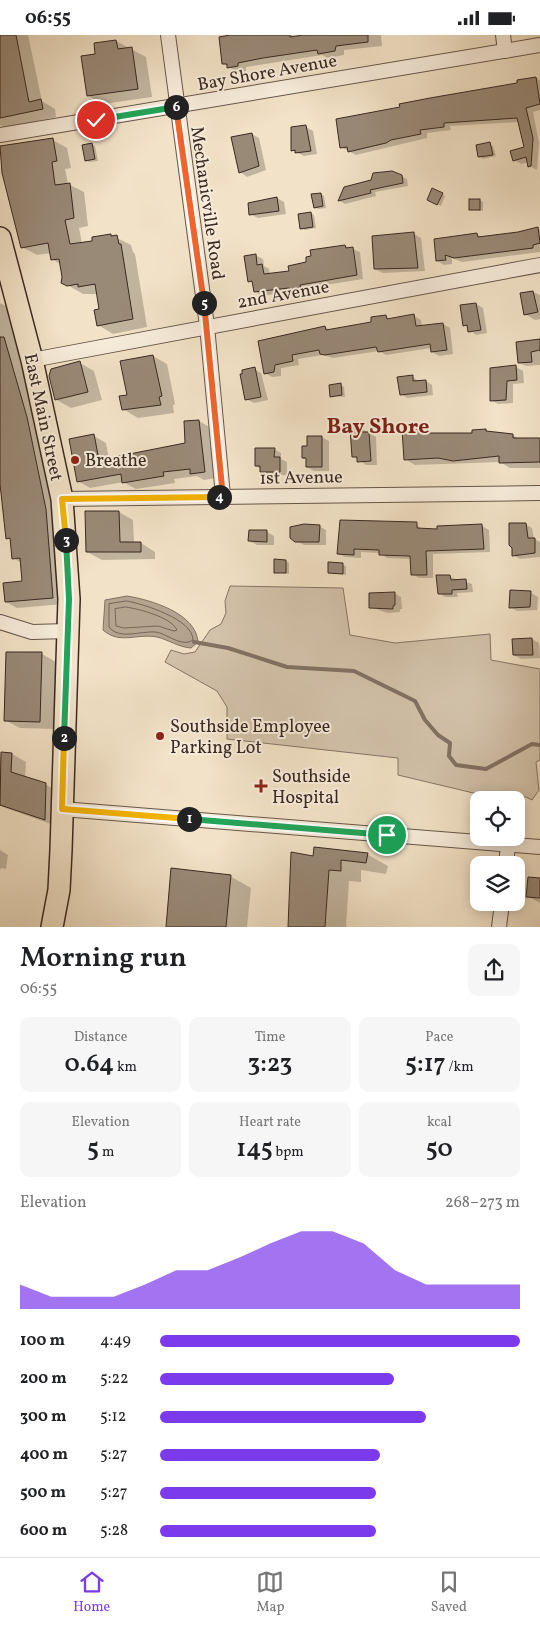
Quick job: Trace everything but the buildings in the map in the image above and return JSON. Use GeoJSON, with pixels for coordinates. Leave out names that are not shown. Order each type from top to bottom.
{"type":"FeatureCollection","features":[{"type":"Feature","properties":{"kind":"main road","name":"East Main Street"},"geometry":{"type":"LineString","coordinates":[[0,238],[32,360],[62,499],[69,591],[59,890],[52,927]]}},
{"type":"Feature","properties":{"kind":"street","name":"Mechanicville Road"},"geometry":{"type":"LineString","coordinates":[[168,35],[176,106],[207,326],[223,497]]}},
{"type":"Feature","properties":{"kind":"street"},"geometry":{"type":"LineString","coordinates":[[503,35],[505,51]]}},
{"type":"Feature","properties":{"kind":"street","name":"Bay Shore Avenue"},"geometry":{"type":"LineString","coordinates":[[0,135],[540,45]]}},
{"type":"Feature","properties":{"kind":"street","name":"2nd Avenue"},"geometry":{"type":"LineString","coordinates":[[32,360],[540,265]]}},
{"type":"Feature","properties":{"kind":"street","name":"1st Avenue"},"geometry":{"type":"LineString","coordinates":[[62,499],[540,493]]}},
{"type":"Feature","properties":{"kind":"street"},"geometry":{"type":"LineString","coordinates":[[0,622],[32,632],[68,631]]}},
{"type":"Feature","properties":{"kind":"street"},"geometry":{"type":"LineString","coordinates":[[62,809],[470,842]]}},
{"type":"Feature","properties":{"kind":"street"},"geometry":{"type":"LineString","coordinates":[[524,846],[540,847]]}},
{"type":"Feature","properties":{"kind":"street"},"geometry":{"type":"LineString","coordinates":[[499,927],[501,911]]}},
{"type":"Feature","properties":{"kind":"shaded area"},"geometry":{"type":"Polygon","coordinates":[[[230,586],[343,588],[350,635],[395,643],[490,634],[491,660],[540,669],[540,760],[536,762],[539,790],[532,800],[525,797],[525,791],[470,792],[398,775],[398,758],[227,739],[227,707],[217,691],[165,662],[171,650],[184,654],[195,652],[210,630],[221,624],[226,613],[225,601],[230,586]]]}},
{"type":"Feature","properties":{"kind":"water"},"geometry":{"type":"Polygon","coordinates":[[[127,596],[159,605],[181,616],[195,632],[198,642],[191,648],[157,637],[122,638],[109,634],[103,630],[105,600],[127,596]]]}},
{"type":"Feature","properties":{"kind":"waterway"},"geometry":{"type":"LineString","coordinates":[[194,642],[228,648],[287,667],[354,671],[415,701],[425,720],[438,735],[450,743],[449,756],[456,765],[486,769],[532,744],[540,745]]}},
{"type":"Feature","properties":{"kind":"place","name":"Breathe"},"geometry":{"type":"Point","coordinates":[75,460]}},
{"type":"Feature","properties":{"kind":"place","name":"Southside Employee Parking Lot"},"geometry":{"type":"Point","coordinates":[160,736]}},
{"type":"Feature","properties":{"kind":"place","name":"Southside Hospital"},"geometry":{"type":"Point","coordinates":[261,786]}},
{"type":"Feature","properties":{"kind":"district","name":"Bay Shore"},"geometry":{"type":"Point","coordinates":[378,425]}},
{"type":"Feature","properties":{"kind":"route"},"geometry":{"type":"LineString","coordinates":[[96,120],[176,106],[207,326],[223,497],[62,499],[69,599],[62,809],[387,835]]}}]}
